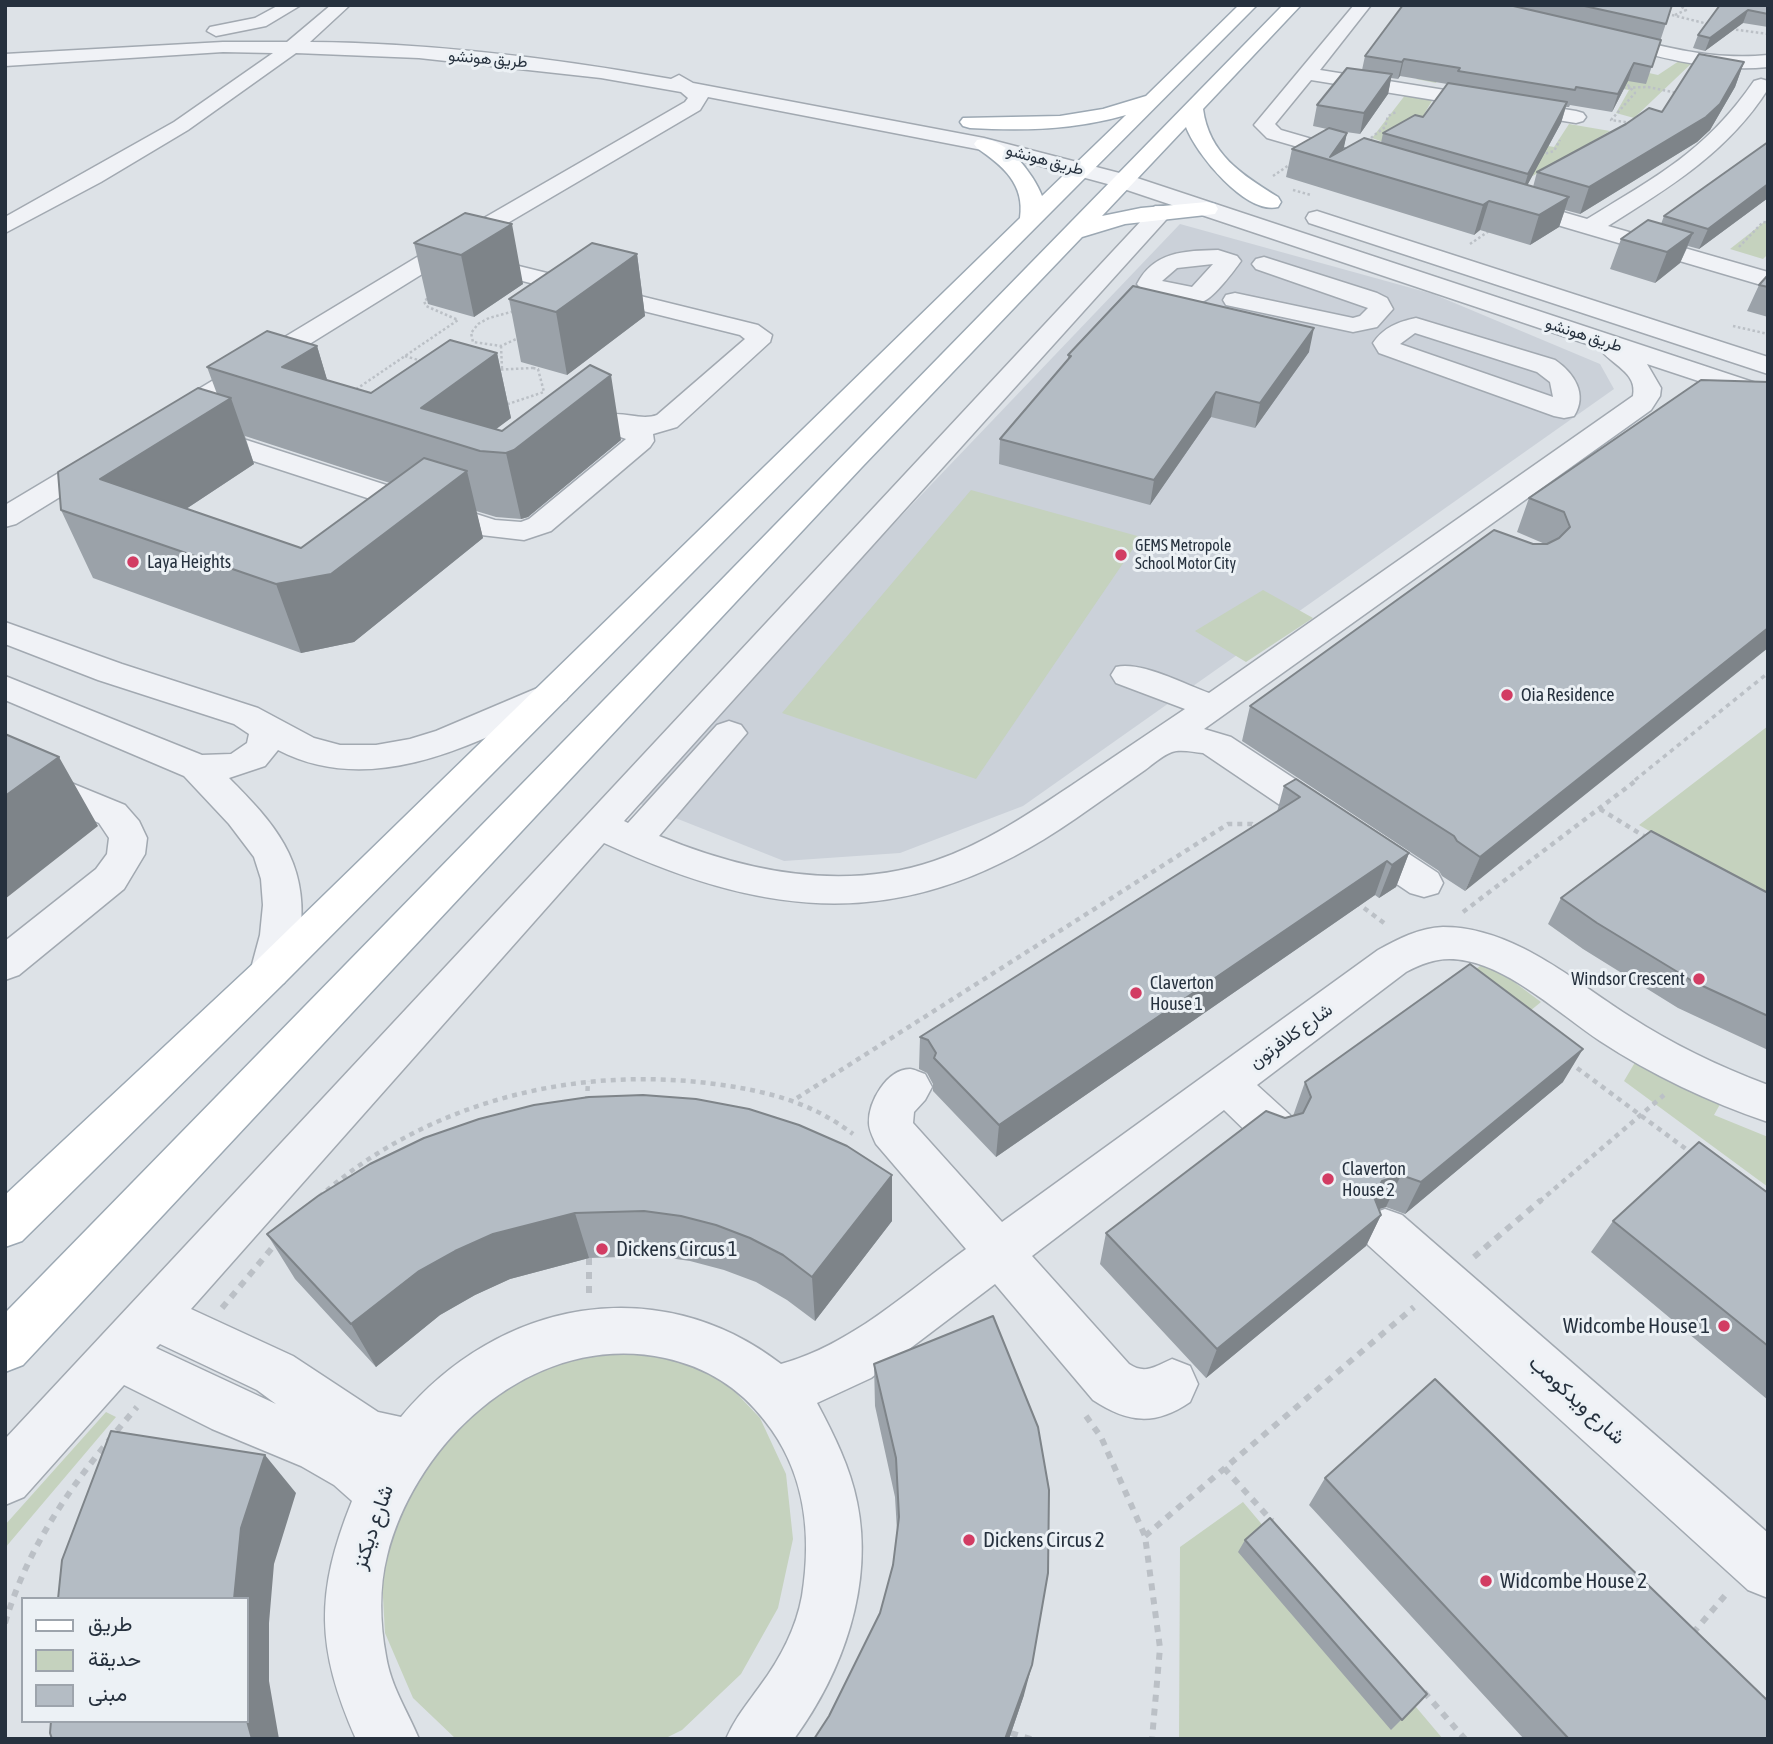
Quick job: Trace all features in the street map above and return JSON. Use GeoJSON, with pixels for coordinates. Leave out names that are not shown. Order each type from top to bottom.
{"type":"FeatureCollection","features":[{"type":"Feature","properties":{"kind":"main road"},"geometry":{"type":"LineString","coordinates":[[5,1226],[270,972],[1031,222],[1090,156],[1250,5]]}},
{"type":"Feature","properties":{"kind":"main road"},"geometry":{"type":"LineString","coordinates":[[5,1349],[1293,5]]}},
{"type":"Feature","properties":{"kind":"main road"},"geometry":{"type":"LineString","coordinates":[[970,122],[1023,124],[1074,120],[1119,112],[1153,99]]}},
{"type":"Feature","properties":{"kind":"main road"},"geometry":{"type":"LineString","coordinates":[[1193,109],[1198,136],[1210,155],[1229,174],[1270,202]]}},
{"type":"Feature","properties":{"kind":"main road"},"geometry":{"type":"LineString","coordinates":[[984,145],[1002,155],[1026,180],[1034,207],[1031,222]]}},
{"type":"Feature","properties":{"kind":"main road"},"geometry":{"type":"LineString","coordinates":[[1072,233],[1123,217],[1163,211],[1207,209]]}},
{"type":"Feature","properties":{"kind":"street"},"geometry":{"type":"LineString","coordinates":[[5,60],[136,47],[248,26],[272,18],[293,5]]}},
{"type":"Feature","properties":{"kind":"street"},"geometry":{"type":"LineString","coordinates":[[232,67],[267,41],[306,5]]}},
{"type":"Feature","properties":{"kind":"street"},"geometry":{"type":"LineString","coordinates":[[1363,5],[1265,122],[1266,128],[1281,136],[1371,162]]}},
{"type":"Feature","properties":{"kind":"street"},"geometry":{"type":"LineString","coordinates":[[5,226],[131,157],[248,82],[348,10]]}},
{"type":"Feature","properties":{"kind":"street"},"geometry":{"type":"LineString","coordinates":[[1590,34],[1706,60],[1765,80],[1759,106],[1716,144],[1590,227]]}},
{"type":"Feature","properties":{"kind":"street","name":"طريق هونشو"},"geometry":{"type":"LineString","coordinates":[[136,47],[267,41],[517,46],[726,75],[1060,141]]}},
{"type":"Feature","properties":{"kind":"street"},"geometry":{"type":"LineString","coordinates":[[248,82],[327,58],[408,42]]}},
{"type":"Feature","properties":{"kind":"street","name":"طريق هونشو"},"geometry":{"type":"LineString","coordinates":[[408,42],[665,84],[689,99],[878,121],[984,145],[1142,162],[1167,170]]}},
{"type":"Feature","properties":{"kind":"street"},"geometry":{"type":"LineString","coordinates":[[5,47],[136,47],[185,59],[202,67]]}},
{"type":"Feature","properties":{"kind":"street","name":"طريق هونشو"},"geometry":{"type":"LineString","coordinates":[[617,58],[651,68],[689,99]]}},
{"type":"Feature","properties":{"kind":"street"},"geometry":{"type":"LineString","coordinates":[[1706,60],[1735,63],[1768,61]]}},
{"type":"Feature","properties":{"kind":"street"},"geometry":{"type":"LineString","coordinates":[[1306,73],[1576,117]]}},
{"type":"Feature","properties":{"kind":"street"},"geometry":{"type":"LineString","coordinates":[[440,253],[749,330],[759,335],[757,342],[667,421],[652,426],[616,423],[639,434],[640,441],[551,518],[524,531],[492,529],[158,426],[689,99]]}},
{"type":"Feature","properties":{"kind":"street"},"geometry":{"type":"LineString","coordinates":[[61,173],[115,142]]}},
{"type":"Feature","properties":{"kind":"street","name":"طريق هونشو"},"geometry":{"type":"LineString","coordinates":[[1090,156],[1123,181],[1768,396]]}},
{"type":"Feature","properties":{"kind":"street","name":"طريق هونشو"},"geometry":{"type":"LineString","coordinates":[[1206,182],[1768,366]]}},
{"type":"Feature","properties":{"kind":"street"},"geometry":{"type":"LineString","coordinates":[[1495,199],[1768,280]]}},
{"type":"Feature","properties":{"kind":"street"},"geometry":{"type":"LineString","coordinates":[[1244,221],[1236,214],[1239,207],[1252,202],[1270,202]]}},
{"type":"Feature","properties":{"kind":"street"},"geometry":{"type":"LineString","coordinates":[[5,1478],[1163,211]]}},
{"type":"Feature","properties":{"kind":"street"},"geometry":{"type":"LineString","coordinates":[[1264,264],[1342,289],[1374,300],[1381,309],[1362,324],[1345,324],[1312,308],[1213,279],[1324,297],[1342,289]]}},
{"type":"Feature","properties":{"kind":"street"},"geometry":{"type":"LineString","coordinates":[[1235,300],[1312,308],[1332,300],[1342,289],[1375,265]]}},
{"type":"Feature","properties":{"kind":"street"},"geometry":{"type":"LineString","coordinates":[[1564,410],[1567,396],[1563,381],[1553,370],[1538,363],[1423,325],[1403,328],[1387,343],[1388,348],[1397,354],[1609,427]]}},
{"type":"Feature","properties":{"kind":"street"},"geometry":{"type":"LineString","coordinates":[[1655,329],[1699,334],[1768,354]]}},
{"type":"Feature","properties":{"kind":"street"},"geometry":{"type":"LineString","coordinates":[[599,825],[705,870],[766,886],[820,891],[874,889],[927,879],[975,862],[1015,842],[1215,705],[1478,537],[1609,427],[1641,404],[1648,397],[1650,388],[1647,379],[1606,342]]}},
{"type":"Feature","properties":{"kind":"street"},"geometry":{"type":"LineString","coordinates":[[1513,394],[1546,393],[1560,386],[1563,381]]}},
{"type":"Feature","properties":{"kind":"street"},"geometry":{"type":"LineString","coordinates":[[10,517],[128,444]]}},
{"type":"Feature","properties":{"kind":"street"},"geometry":{"type":"LineString","coordinates":[[5,632],[110,672],[246,716],[289,743],[317,753],[351,758],[387,757],[424,749],[458,737],[554,692]]}},
{"type":"Feature","properties":{"kind":"street"},"geometry":{"type":"LineString","coordinates":[[1128,674],[1215,705]]}},
{"type":"Feature","properties":{"kind":"street"},"geometry":{"type":"LineString","coordinates":[[5,687],[197,767],[226,768],[245,762],[264,746],[267,729]]}},
{"type":"Feature","properties":{"kind":"street"},"geometry":{"type":"LineString","coordinates":[[1166,739],[1206,741],[1218,745],[1428,881],[1235,744],[1223,731],[1215,705]]}},
{"type":"Feature","properties":{"kind":"street"},"geometry":{"type":"LineString","coordinates":[[633,841],[729,733]]}},
{"type":"Feature","properties":{"kind":"street"},"geometry":{"type":"LineString","coordinates":[[197,767],[257,830],[270,848],[279,869],[284,892],[284,918],[270,972]]}},
{"type":"Feature","properties":{"kind":"street"},"geometry":{"type":"LineString","coordinates":[[5,768],[112,814],[123,823],[129,835],[128,849],[122,864],[110,879],[5,964]]}},
{"type":"Feature","properties":{"kind":"street","name":"شارع كلافرتون"},"geometry":{"type":"LineString","coordinates":[[776,1390],[816,1378],[853,1361],[1392,961],[1416,947],[1437,943],[1460,944],[1485,950],[1508,960],[1628,1036],[1692,1071],[1768,1104]]}},
{"type":"Feature","properties":{"kind":"street"},"geometry":{"type":"LineString","coordinates":[[1226,1084],[1274,1129]]}},
{"type":"Feature","properties":{"kind":"street"},"geometry":{"type":"LineString","coordinates":[[910,1087],[893,1105],[889,1117],[892,1130],[1111,1382],[1126,1393],[1143,1397],[1160,1394],[1172,1384]]}},
{"type":"Feature","properties":{"kind":"street","name":"شارع ويدكومب"},"geometry":{"type":"LineString","coordinates":[[1385,1230],[1762,1565]]}},
{"type":"Feature","properties":{"kind":"street"},"geometry":{"type":"LineString","coordinates":[[152,1315],[197,1339],[275,1373],[368,1436],[410,1445]]}},
{"type":"Feature","properties":{"kind":"street","name":"شارع ديكنز"},"geometry":{"type":"LineString","coordinates":[[390,1739],[372,1713],[353,1642],[357,1565],[381,1493],[410,1445],[448,1402],[492,1369],[539,1345],[589,1332],[631,1329],[671,1333],[710,1345],[745,1364],[776,1390],[811,1441],[828,1488],[835,1541],[830,1597],[813,1653],[782,1709],[756,1739]]}},
{"type":"Feature","properties":{"kind":"street"},"geometry":{"type":"LineString","coordinates":[[117,1355],[247,1418],[341,1456],[363,1472],[381,1493]]}},
{"type":"Feature","properties":{"kind":"street","name":"شارع كلافرتون"},"geometry":{"type":"LineString","coordinates":[[811,1441],[829,1399],[853,1361]]}},
{"type":"Feature","properties":{"kind":"path"},"geometry":{"type":"LineString","coordinates":[[1664,15],[1684,13],[1685,6],[1679,5]]}},
{"type":"Feature","properties":{"kind":"path"},"geometry":{"type":"LineString","coordinates":[[1672,15],[1715,26]]}},
{"type":"Feature","properties":{"kind":"path"},"geometry":{"type":"LineString","coordinates":[[1726,28],[1768,34]]}},
{"type":"Feature","properties":{"kind":"path"},"geometry":{"type":"LineString","coordinates":[[1619,79],[1633,88],[1635,93],[1629,103],[1620,107],[1611,120],[1640,124]]}},
{"type":"Feature","properties":{"kind":"path"},"geometry":{"type":"LineString","coordinates":[[1533,154],[1542,155]]}},
{"type":"Feature","properties":{"kind":"path"},"geometry":{"type":"LineString","coordinates":[[1705,261],[1712,255],[1719,257],[1741,246],[1751,230],[1763,222],[1768,223]]}},
{"type":"Feature","properties":{"kind":"path"},"geometry":{"type":"LineString","coordinates":[[351,393],[458,318],[426,306],[426,299],[480,263]]}},
{"type":"Feature","properties":{"kind":"path"},"geometry":{"type":"LineString","coordinates":[[520,312],[531,314],[534,322],[530,331],[520,339],[501,346],[473,342],[474,328],[500,315],[520,312]]}},
{"type":"Feature","properties":{"kind":"path"},"geometry":{"type":"LineString","coordinates":[[501,346],[502,369]]}},
{"type":"Feature","properties":{"kind":"path"},"geometry":{"type":"LineString","coordinates":[[405,356],[429,363]]}},
{"type":"Feature","properties":{"kind":"path"},"geometry":{"type":"LineString","coordinates":[[543,394],[537,368],[473,372],[465,376],[492,405],[505,405],[543,394],[555,397]]}},
{"type":"Feature","properties":{"kind":"path"},"geometry":{"type":"LineString","coordinates":[[1353,899],[1416,947],[1600,809],[1768,673]]}},
{"type":"Feature","properties":{"kind":"path"},"geometry":{"type":"LineString","coordinates":[[1600,809],[1659,846]]}},
{"type":"Feature","properties":{"kind":"path"},"geometry":{"type":"LineString","coordinates":[[796,1099],[1228,824],[1252,824],[1269,834]]}},
{"type":"Feature","properties":{"kind":"path"},"geometry":{"type":"LineString","coordinates":[[1562,1056],[1704,1162]]}},
{"type":"Feature","properties":{"kind":"path"},"geometry":{"type":"LineString","coordinates":[[311,1206],[336,1179],[401,1137],[460,1113],[523,1093],[588,1081],[668,1078],[796,1099],[830,1115],[863,1144]]}},
{"type":"Feature","properties":{"kind":"path"},"geometry":{"type":"LineString","coordinates":[[587,1107],[588,1081]]}},
{"type":"Feature","properties":{"kind":"path"},"geometry":{"type":"LineString","coordinates":[[197,1339],[285,1233]]}},
{"type":"Feature","properties":{"kind":"path"},"geometry":{"type":"LineString","coordinates":[[5,1623],[33,1549],[63,1498],[98,1451],[163,1377]]}},
{"type":"Feature","properties":{"kind":"path"},"geometry":{"type":"LineString","coordinates":[[1080,1406],[1101,1437],[1145,1536],[1160,1648],[1152,1739]]}},
{"type":"Feature","properties":{"kind":"path"},"geometry":{"type":"LineString","coordinates":[[1224,1468],[1280,1531]]}},
{"type":"Feature","properties":{"kind":"path"},"geometry":{"type":"LineString","coordinates":[[1688,1639],[1762,1565]]}},
{"type":"Feature","properties":{"kind":"path"},"geometry":{"type":"LineString","coordinates":[[1419,1687],[1465,1739]]}},
{"type":"Feature","properties":{"kind":"path"},"geometry":{"type":"LineString","coordinates":[[1011,1733],[1031,1739]]}},
{"type":"Feature","properties":{"kind":"shaded area","name":"GEMS Metropole School Motor City"},"geometry":{"type":"Polygon","coordinates":[[[1180,224],[1433,294],[1600,364],[1614,389],[1023,806],[900,853],[784,861],[630,800],[1180,224]]]}},
{"type":"Feature","properties":{"kind":"green space"},"geometry":{"type":"Polygon","coordinates":[[[1472,34],[1658,75],[1682,59],[1693,62],[1634,118],[1616,113],[1629,90],[1449,60],[1436,83],[1416,79],[1472,34]]]}},
{"type":"Feature","properties":{"kind":"green space"},"geometry":{"type":"Polygon","coordinates":[[[1406,94],[1433,99],[1419,123],[1554,147],[1569,124],[1610,131],[1512,188],[1372,138],[1406,94]]]}},
{"type":"Feature","properties":{"kind":"green space"},"geometry":{"type":"Polygon","coordinates":[[[1768,219],[1768,254],[1763,259],[1730,249],[1768,219]]]}},
{"type":"Feature","properties":{"kind":"green space"},"geometry":{"type":"Polygon","coordinates":[[[971,490],[1141,537],[976,779],[782,713],[971,490]]]}},
{"type":"Feature","properties":{"kind":"green space"},"geometry":{"type":"Polygon","coordinates":[[[1263,590],[1313,618],[1246,662],[1195,631],[1263,590]]]}},
{"type":"Feature","properties":{"kind":"green space"},"geometry":{"type":"Polygon","coordinates":[[[1768,726],[1768,899],[1639,825],[1768,726]]]}},
{"type":"Feature","properties":{"kind":"green space"},"geometry":{"type":"Polygon","coordinates":[[[1486,961],[1541,1002],[1530,1011],[1475,970],[1486,961]]]}},
{"type":"Feature","properties":{"kind":"green space"},"geometry":{"type":"Polygon","coordinates":[[[1637,1059],[1723,1099],[1714,1115],[1768,1137],[1768,1187],[1624,1081],[1637,1059]]]}},
{"type":"Feature","properties":{"kind":"green space"},"geometry":{"type":"Polygon","coordinates":[[[668,1351],[720,1376],[760,1418],[786,1474],[793,1539],[778,1608],[741,1674],[682,1730],[664,1739],[456,1739],[413,1698],[385,1633],[381,1561],[401,1491],[441,1429],[549,1355],[668,1351]]]}},
{"type":"Feature","properties":{"kind":"green space"},"geometry":{"type":"Polygon","coordinates":[[[106,1412],[116,1417],[5,1548],[5,1525],[106,1412]]]}},
{"type":"Feature","properties":{"kind":"green space"},"geometry":{"type":"Polygon","coordinates":[[[1243,1502],[1443,1739],[1179,1739],[1180,1547],[1243,1502]]]}},
{"type":"Feature","properties":{"kind":"building"},"geometry":{"type":"Polygon","coordinates":[[[1403,5],[1509,5],[1661,40],[1652,67],[1634,63],[1618,94],[1576,87],[1575,90],[1458,71],[1460,68],[1404,59],[1402,62],[1365,56],[1403,5]]]}},
{"type":"Feature","properties":{"kind":"building"},"geometry":{"type":"Polygon","coordinates":[[[1580,5],[1672,5],[1666,24],[1580,5]]]}},
{"type":"Feature","properties":{"kind":"building"},"geometry":{"type":"Polygon","coordinates":[[[1720,5],[1768,5],[1768,14],[1748,10],[1710,38],[1698,35],[1720,5]]]}},
{"type":"Feature","properties":{"kind":"building"},"geometry":{"type":"Polygon","coordinates":[[[1699,54],[1744,62],[1720,104],[1706,117],[1589,187],[1537,172],[1626,124],[1649,108],[1662,112],[1699,54]]]}},
{"type":"Feature","properties":{"kind":"building"},"geometry":{"type":"Polygon","coordinates":[[[1347,68],[1392,74],[1364,113],[1317,105],[1347,68]]]}},
{"type":"Feature","properties":{"kind":"building"},"geometry":{"type":"Polygon","coordinates":[[[1448,83],[1567,102],[1528,174],[1383,133],[1415,115],[1423,117],[1448,83]]]}},
{"type":"Feature","properties":{"kind":"building"},"geometry":{"type":"Polygon","coordinates":[[[1329,128],[1347,133],[1330,157],[1364,138],[1569,197],[1539,215],[1489,201],[1483,205],[1292,149],[1329,128]]]}},
{"type":"Feature","properties":{"kind":"building"},"geometry":{"type":"Polygon","coordinates":[[[1768,142],[1768,184],[1708,229],[1664,216],[1768,142]]]}},
{"type":"Feature","properties":{"kind":"building"},"geometry":{"type":"Polygon","coordinates":[[[465,213],[512,224],[461,255],[414,243],[465,213]]]}},
{"type":"Feature","properties":{"kind":"building"},"geometry":{"type":"Polygon","coordinates":[[[1648,220],[1693,233],[1667,252],[1621,239],[1648,220]]]}},
{"type":"Feature","properties":{"kind":"building"},"geometry":{"type":"Polygon","coordinates":[[[592,243],[637,254],[556,312],[509,299],[592,243]]]}},
{"type":"Feature","properties":{"kind":"building"},"geometry":{"type":"Polygon","coordinates":[[[1768,275],[1768,287],[1759,285],[1768,275]]]}},
{"type":"Feature","properties":{"kind":"building"},"geometry":{"type":"Polygon","coordinates":[[[1133,286],[1314,328],[1260,403],[1216,392],[1154,480],[1000,439],[1071,356],[1068,355],[1133,286]]]}},
{"type":"Feature","properties":{"kind":"building"},"geometry":{"type":"Polygon","coordinates":[[[267,331],[317,346],[282,367],[371,393],[450,340],[497,353],[421,408],[502,431],[590,365],[611,375],[514,450],[506,453],[480,451],[207,367],[267,331]]]}},
{"type":"Feature","properties":{"kind":"building","name":"Oia Residence"},"geometry":{"type":"Polygon","coordinates":[[[1701,380],[1768,382],[1768,628],[1480,857],[1454,836],[1250,706],[1494,530],[1533,544],[1547,544],[1559,538],[1570,527],[1564,512],[1529,498],[1701,380]]]}},
{"type":"Feature","properties":{"kind":"building"},"geometry":{"type":"Polygon","coordinates":[[[198,388],[231,398],[100,479],[301,548],[424,458],[467,471],[331,574],[276,584],[61,510],[58,472],[198,388]]]}},
{"type":"Feature","properties":{"kind":"building"},"geometry":{"type":"Polygon","coordinates":[[[5,734],[59,757],[5,796],[5,734]]]}},
{"type":"Feature","properties":{"kind":"building","name":"Claverton House 1"},"geometry":{"type":"Polygon","coordinates":[[[1296,779],[1409,853],[1392,865],[1387,861],[999,1125],[934,1058],[936,1053],[928,1040],[920,1037],[1300,797],[1284,786],[1296,779]]]}},
{"type":"Feature","properties":{"kind":"building","name":"Windsor Crescent"},"geometry":{"type":"Polygon","coordinates":[[[1651,831],[1768,893],[1768,1016],[1694,982],[1561,898],[1651,831]]]}},
{"type":"Feature","properties":{"kind":"building","name":"Claverton House 2"},"geometry":{"type":"Polygon","coordinates":[[[1470,964],[1583,1049],[1421,1182],[1401,1175],[1382,1181],[1374,1197],[1381,1215],[1217,1349],[1106,1233],[1266,1111],[1285,1118],[1303,1113],[1311,1097],[1305,1082],[1470,964]]]}},
{"type":"Feature","properties":{"kind":"building"},"geometry":{"type":"Polygon","coordinates":[[[643,1095],[696,1099],[749,1109],[799,1125],[847,1146],[892,1175],[812,1277],[783,1255],[716,1225],[681,1216],[644,1211],[575,1213],[493,1234],[455,1251],[419,1271],[351,1324],[267,1234],[318,1196],[370,1164],[424,1138],[479,1119],[534,1105],[589,1097],[643,1095]]]}},
{"type":"Feature","properties":{"kind":"building"},"geometry":{"type":"Polygon","coordinates":[[[1699,1142],[1768,1193],[1768,1346],[1613,1221],[1699,1142]]]}},
{"type":"Feature","properties":{"kind":"building","name":"Dickens Circus 2"},"geometry":{"type":"Polygon","coordinates":[[[993,1316],[1038,1427],[1049,1490],[1048,1573],[1032,1665],[1005,1739],[814,1739],[829,1716],[880,1613],[893,1565],[899,1517],[896,1458],[874,1364],[993,1316]]]}},
{"type":"Feature","properties":{"kind":"building","name":"Widcombe House 2"},"geometry":{"type":"Polygon","coordinates":[[[1435,1379],[1768,1701],[1768,1739],[1569,1739],[1325,1478],[1435,1379]]]}},
{"type":"Feature","properties":{"kind":"building"},"geometry":{"type":"Polygon","coordinates":[[[111,1431],[265,1455],[241,1528],[234,1597],[58,1597],[62,1560],[111,1431]]]}},
{"type":"Feature","properties":{"kind":"building"},"geometry":{"type":"Polygon","coordinates":[[[1270,1518],[1427,1694],[1402,1720],[1245,1540],[1270,1518]]]}},
{"type":"Feature","properties":{"kind":"building"},"geometry":{"type":"Polygon","coordinates":[[[51,1723],[248,1723],[252,1739],[52,1739],[51,1723]]]}},
{"type":"Feature","properties":{"kind":"place","name":"GEMS Metropole School Motor City"},"geometry":{"type":"Point","coordinates":[1121,555]}},
{"type":"Feature","properties":{"kind":"place","name":"Laya Heights"},"geometry":{"type":"Point","coordinates":[133,562]}},
{"type":"Feature","properties":{"kind":"place","name":"Oia Residence"},"geometry":{"type":"Point","coordinates":[1507,695]}},
{"type":"Feature","properties":{"kind":"place","name":"Windsor Crescent"},"geometry":{"type":"Point","coordinates":[1699,979]}},
{"type":"Feature","properties":{"kind":"place","name":"Claverton House 1"},"geometry":{"type":"Point","coordinates":[1136,993]}},
{"type":"Feature","properties":{"kind":"place","name":"Claverton House 2"},"geometry":{"type":"Point","coordinates":[1328,1179]}},
{"type":"Feature","properties":{"kind":"place","name":"Dickens Circus 1"},"geometry":{"type":"Point","coordinates":[602,1249]}},
{"type":"Feature","properties":{"kind":"place","name":"Widcombe House 1"},"geometry":{"type":"Point","coordinates":[1724,1326]}},
{"type":"Feature","properties":{"kind":"place","name":"Dickens Circus 2"},"geometry":{"type":"Point","coordinates":[969,1540]}},
{"type":"Feature","properties":{"kind":"place","name":"Widcombe House 2"},"geometry":{"type":"Point","coordinates":[1486,1581]}}]}
